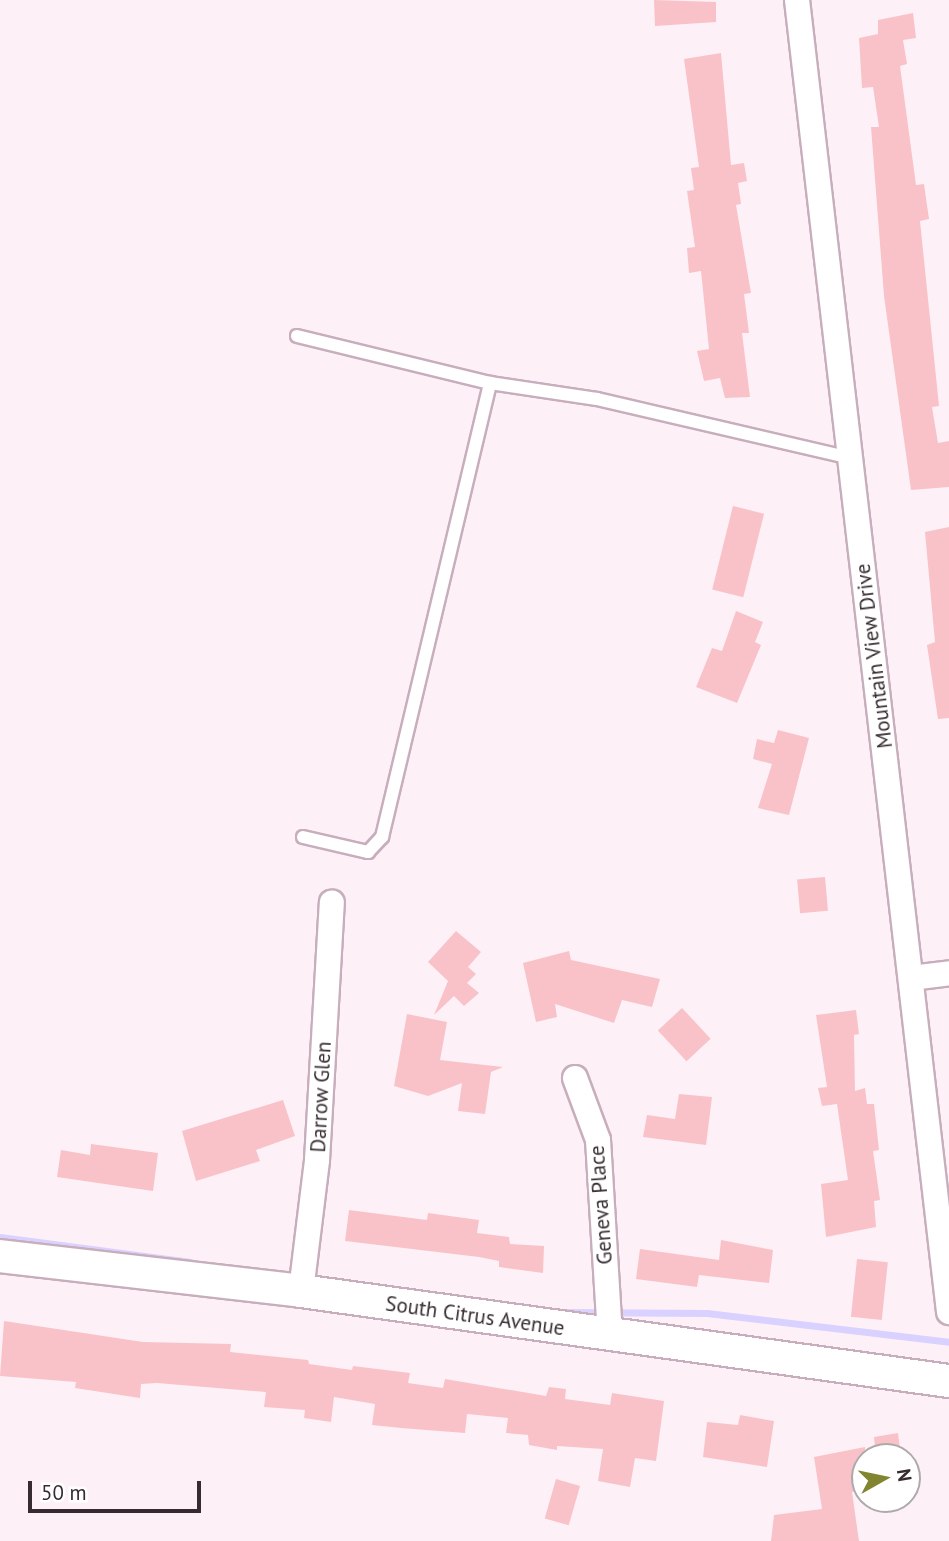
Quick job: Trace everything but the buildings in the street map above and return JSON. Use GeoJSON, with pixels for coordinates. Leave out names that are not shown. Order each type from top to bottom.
{"type":"FeatureCollection","features":[{"type":"Feature","properties":{"kind":"street","name":"Mountain View Drive"},"geometry":{"type":"LineString","coordinates":[[797,0],[949,1312]]}},
{"type":"Feature","properties":{"kind":"street","name":"Darrow Glen"},"geometry":{"type":"LineString","coordinates":[[301,1291],[317,1160],[332,902]]}},
{"type":"Feature","properties":{"kind":"street"},"geometry":{"type":"LineString","coordinates":[[911,978],[949,973]]}},
{"type":"Feature","properties":{"kind":"street","name":"Geneva Place"},"geometry":{"type":"LineString","coordinates":[[575,1078],[598,1140],[610,1335]]}},
{"type":"Feature","properties":{"kind":"street","name":"South Citrus Avenue"},"geometry":{"type":"LineString","coordinates":[[0,1256],[301,1291],[949,1381]]}},
{"type":"Feature","properties":{"kind":"lane"},"geometry":{"type":"LineString","coordinates":[[298,336],[490,383],[597,399],[851,458]]}},
{"type":"Feature","properties":{"kind":"lane"},"geometry":{"type":"LineString","coordinates":[[303,837],[368,852],[382,837],[490,383]]}},
{"type":"Feature","properties":{"kind":"waterway"},"geometry":{"type":"LineString","coordinates":[[0,1237],[190,1262]]}},
{"type":"Feature","properties":{"kind":"waterway"},"geometry":{"type":"LineString","coordinates":[[563,1312],[707,1313],[949,1342]]}}]}
